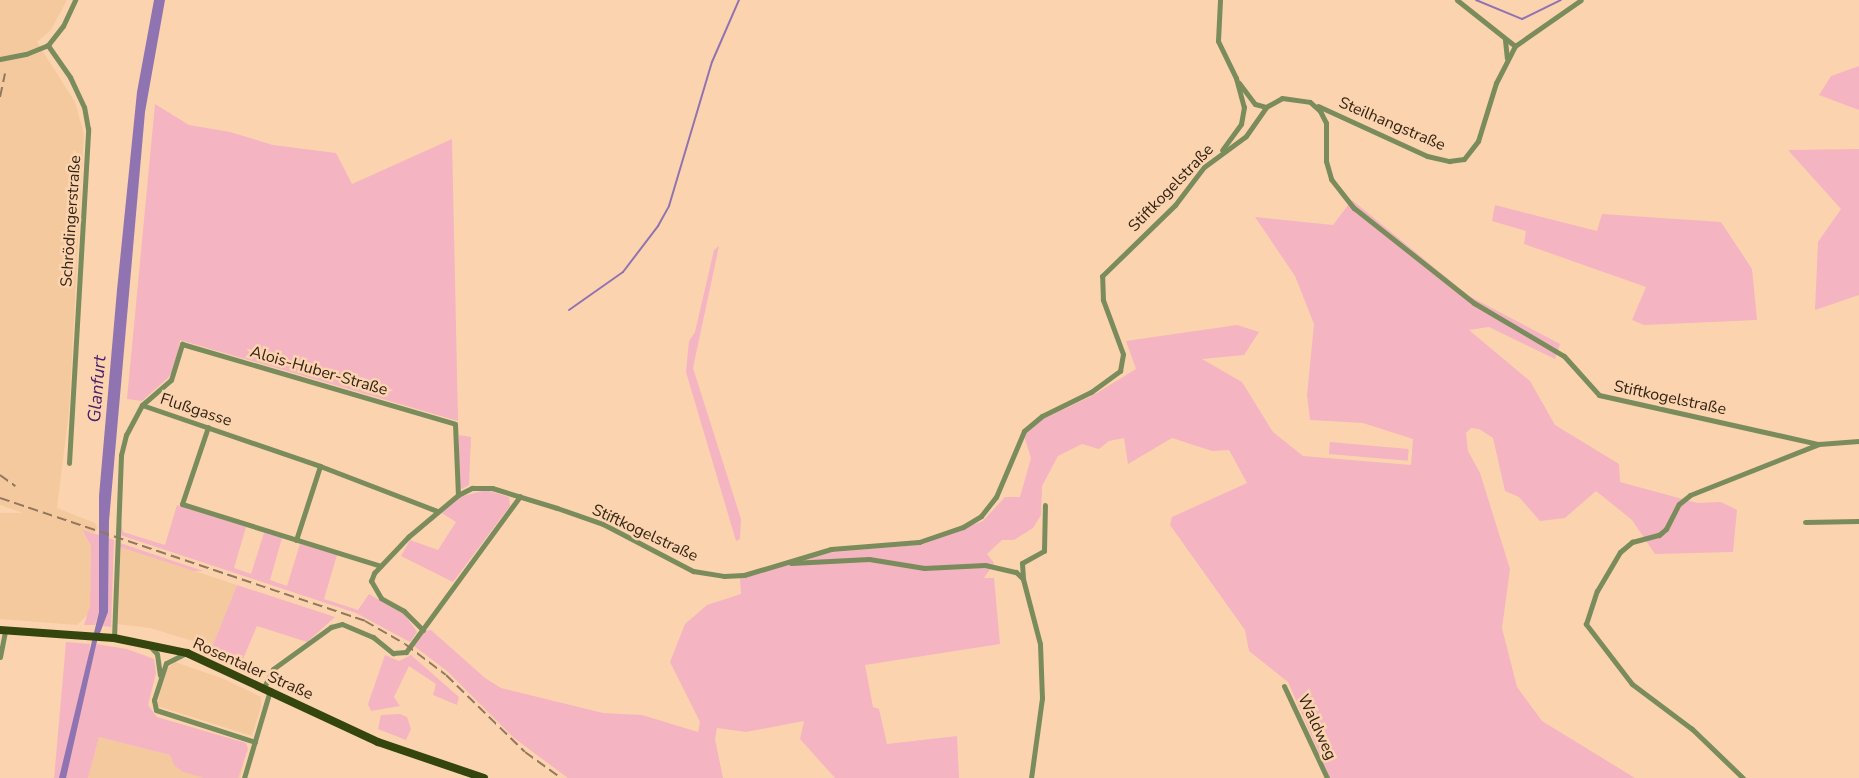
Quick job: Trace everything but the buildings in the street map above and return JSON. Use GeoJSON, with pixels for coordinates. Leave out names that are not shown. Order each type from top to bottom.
{"type":"FeatureCollection","features":[{"type":"Feature","properties":{"kind":"main road","name":"Rosentaler Straße"},"geometry":{"type":"LineString","coordinates":[[3,631],[84,635],[147,642],[187,653],[267,688],[378,742],[484,778]]}},
{"type":"Feature","properties":{"kind":"street"},"geometry":{"type":"LineString","coordinates":[[0,59],[26,54],[48,45],[63,26],[75,0]]}},
{"type":"Feature","properties":{"kind":"street"},"geometry":{"type":"LineString","coordinates":[[1220,0],[1216,34],[1236,78],[1243,101],[1243,118],[1237,132],[1220,152]]}},
{"type":"Feature","properties":{"kind":"street"},"geometry":{"type":"LineString","coordinates":[[1457,0],[1505,40],[1515,46]]}},
{"type":"Feature","properties":{"kind":"street","name":"Steilhangstraße"},"geometry":{"type":"LineString","coordinates":[[1315,105],[1418,152],[1449,161],[1460,161],[1471,154],[1478,141],[1508,58],[1515,46],[1581,0]]}},
{"type":"Feature","properties":{"kind":"street"},"geometry":{"type":"LineString","coordinates":[[1505,40],[1508,58]]}},
{"type":"Feature","properties":{"kind":"street","name":"Schrödingerstraße"},"geometry":{"type":"LineString","coordinates":[[48,45],[70,77],[84,107],[88,129],[68,463]]}},
{"type":"Feature","properties":{"kind":"street"},"geometry":{"type":"LineString","coordinates":[[1236,78],[1255,104],[1266,107],[1277,100],[1292,98],[1315,105]]}},
{"type":"Feature","properties":{"kind":"street","name":"Stiftkogelstraße"},"geometry":{"type":"LineString","coordinates":[[1315,105],[1326,123],[1326,160],[1331,179],[1354,208],[1474,303],[1564,356],[1599,395],[1819,444],[1859,441]]}},
{"type":"Feature","properties":{"kind":"street","name":"Stiftkogelstraße"},"geometry":{"type":"LineString","coordinates":[[381,566],[437,511],[458,495],[481,487],[520,496],[602,524],[693,571],[744,574],[831,548],[919,542],[963,527],[981,516],[996,497],[1024,431],[1042,416],[1091,392],[1120,371],[1124,354],[1103,300],[1102,276],[1175,205],[1199,173],[1220,152],[1246,136],[1266,107]]}},
{"type":"Feature","properties":{"kind":"street","name":"Alois-Huber-Straße"},"geometry":{"type":"LineString","coordinates":[[142,405],[171,380],[182,344],[191,346],[455,424],[458,495]]}},
{"type":"Feature","properties":{"kind":"street","name":"Flußgasse"},"geometry":{"type":"LineString","coordinates":[[111,638],[121,455],[126,435],[142,405],[320,466],[437,511]]}},
{"type":"Feature","properties":{"kind":"street"},"geometry":{"type":"LineString","coordinates":[[208,427],[182,504],[381,566],[371,581],[375,592],[408,614],[422,630]]}},
{"type":"Feature","properties":{"kind":"street","name":"Stiftkogelstraße"},"geometry":{"type":"LineString","coordinates":[[1743,778],[1692,729],[1632,684],[1593,636],[1586,624],[1590,609],[1620,552],[1632,542],[1659,535],[1666,529],[1680,504],[1690,495],[1819,444]]}},
{"type":"Feature","properties":{"kind":"street"},"geometry":{"type":"LineString","coordinates":[[296,540],[320,466]]}},
{"type":"Feature","properties":{"kind":"street"},"geometry":{"type":"LineString","coordinates":[[244,778],[273,668],[337,625],[355,627],[398,655],[406,652],[520,496]]}},
{"type":"Feature","properties":{"kind":"street"},"geometry":{"type":"LineString","coordinates":[[1011,569],[1044,551],[1045,505]]}},
{"type":"Feature","properties":{"kind":"street"},"geometry":{"type":"LineString","coordinates":[[1805,522],[1859,521]]}},
{"type":"Feature","properties":{"kind":"street"},"geometry":{"type":"LineString","coordinates":[[783,563],[869,559],[924,568],[985,565],[1011,569],[1023,579]]}},
{"type":"Feature","properties":{"kind":"street"},"geometry":{"type":"LineString","coordinates":[[1022,563],[1023,579],[1040,644],[1042,698],[1031,778]]}},
{"type":"Feature","properties":{"kind":"street"},"geometry":{"type":"LineString","coordinates":[[0,657],[3,631]]}},
{"type":"Feature","properties":{"kind":"street"},"geometry":{"type":"LineString","coordinates":[[147,642],[157,654],[160,677]]}},
{"type":"Feature","properties":{"kind":"street"},"geometry":{"type":"LineString","coordinates":[[187,653],[171,659],[160,677],[154,700],[156,710],[254,742]]}},
{"type":"Feature","properties":{"kind":"street","name":"Waldweg"},"geometry":{"type":"LineString","coordinates":[[1284,686],[1327,778]]}},
{"type":"Feature","properties":{"kind":"shaded area"},"geometry":{"type":"Polygon","coordinates":[[[0,0],[67,0],[51,30],[37,42],[75,102],[84,134],[69,411],[57,508],[95,523],[97,528],[95,533],[82,531],[91,546],[90,606],[89,613],[77,625],[0,619],[0,513],[23,513],[0,505],[0,0]]]}},
{"type":"Feature","properties":{"kind":"shaded area","name":"Glanfurt"},"geometry":{"type":"Polygon","coordinates":[[[154,0],[165,0],[145,112],[109,521],[108,612],[97,641],[66,778],[59,778],[99,612],[99,496],[117,290],[137,92],[154,0]]]}},
{"type":"Feature","properties":{"kind":"shaded area"},"geometry":{"type":"Polygon","coordinates":[[[1859,66],[1859,110],[1819,95],[1831,76],[1859,66]]]}},
{"type":"Feature","properties":{"kind":"shaded area"},"geometry":{"type":"Polygon","coordinates":[[[155,104],[189,125],[230,132],[273,145],[336,153],[352,184],[452,139],[458,421],[180,340],[175,367],[168,378],[142,401],[127,399],[155,104]]]}},
{"type":"Feature","properties":{"kind":"shaded area"},"geometry":{"type":"Polygon","coordinates":[[[1859,149],[1859,295],[1815,310],[1818,242],[1841,209],[1788,150],[1859,149]]]}},
{"type":"Feature","properties":{"kind":"shaded area"},"geometry":{"type":"Polygon","coordinates":[[[1352,200],[1469,296],[1560,344],[1555,359],[1489,327],[1469,330],[1530,381],[1555,425],[1619,464],[1620,482],[1697,503],[1721,502],[1737,510],[1733,552],[1655,554],[1632,520],[1596,491],[1565,518],[1540,521],[1519,497],[1505,491],[1493,438],[1479,429],[1471,428],[1466,433],[1468,451],[1480,473],[1510,569],[1502,628],[1517,687],[1542,721],[1635,778],[1330,778],[1288,682],[1249,651],[1245,630],[1170,525],[1172,517],[1247,483],[1229,450],[1212,451],[1172,438],[1128,464],[1124,438],[1109,441],[1099,449],[1082,444],[1058,456],[1042,486],[1041,515],[1033,528],[1014,540],[1002,540],[987,554],[994,563],[984,578],[994,578],[1000,644],[865,665],[873,707],[879,709],[887,744],[957,736],[959,778],[835,778],[800,739],[804,721],[746,732],[717,728],[715,739],[723,778],[568,778],[514,738],[447,671],[414,646],[425,631],[431,630],[485,678],[501,688],[603,713],[642,715],[698,732],[700,722],[670,662],[685,624],[707,605],[741,594],[740,578],[834,552],[918,545],[983,521],[1005,497],[1020,497],[1031,458],[1024,436],[1041,420],[1092,396],[1136,369],[1126,341],[1237,325],[1259,332],[1244,355],[1202,359],[1242,382],[1273,432],[1303,456],[1411,465],[1413,439],[1363,423],[1310,420],[1307,395],[1314,324],[1295,276],[1255,217],[1333,225],[1352,200]]]}},
{"type":"Feature","properties":{"kind":"shaded area"},"geometry":{"type":"Polygon","coordinates":[[[1495,205],[1597,231],[1602,214],[1721,222],[1752,269],[1757,320],[1644,325],[1632,320],[1646,287],[1524,244],[1526,231],[1492,221],[1495,205]]]}},
{"type":"Feature","properties":{"kind":"shaded area"},"geometry":{"type":"Polygon","coordinates":[[[719,246],[693,368],[741,519],[740,539],[736,541],[686,372],[689,341],[695,332],[714,250],[719,246]]]}},
{"type":"Feature","properties":{"kind":"shaded area"},"geometry":{"type":"Polygon","coordinates":[[[459,435],[471,437],[469,485],[462,489],[458,486],[459,435]]]}},
{"type":"Feature","properties":{"kind":"shaded area"},"geometry":{"type":"Polygon","coordinates":[[[1330,442],[1409,449],[1408,461],[1329,454],[1330,442]]]}},
{"type":"Feature","properties":{"kind":"shaded area"},"geometry":{"type":"Polygon","coordinates":[[[486,490],[509,497],[510,506],[453,582],[401,556],[410,540],[438,550],[456,522],[440,512],[460,497],[486,490]]]}},
{"type":"Feature","properties":{"kind":"shaded area"},"geometry":{"type":"Polygon","coordinates":[[[177,505],[246,527],[234,568],[251,574],[264,533],[282,538],[270,580],[287,586],[300,544],[337,555],[324,599],[358,610],[369,594],[405,615],[417,632],[410,642],[356,613],[120,535],[121,522],[123,532],[165,545],[177,505]]]}},
{"type":"Feature","properties":{"kind":"shaded area"},"geometry":{"type":"Polygon","coordinates":[[[82,530],[99,535],[99,612],[95,625],[84,625],[90,606],[91,546],[82,530]]]}},
{"type":"Feature","properties":{"kind":"shaded area"},"geometry":{"type":"Polygon","coordinates":[[[109,538],[114,540],[111,627],[103,626],[108,612],[109,538]]]}},
{"type":"Feature","properties":{"kind":"shaded area"},"geometry":{"type":"Polygon","coordinates":[[[120,543],[203,571],[194,571],[120,547],[120,543]]]}},
{"type":"Feature","properties":{"kind":"shaded area"},"geometry":{"type":"Polygon","coordinates":[[[120,546],[237,585],[212,647],[150,628],[117,624],[120,546]]]}},
{"type":"Feature","properties":{"kind":"shaded area"},"geometry":{"type":"Polygon","coordinates":[[[237,585],[335,617],[307,642],[257,626],[243,659],[212,647],[237,585]]]}},
{"type":"Feature","properties":{"kind":"shaded area"},"geometry":{"type":"Polygon","coordinates":[[[66,642],[90,644],[78,778],[54,778],[66,642]]]}},
{"type":"Feature","properties":{"kind":"shaded area"},"geometry":{"type":"Polygon","coordinates":[[[96,644],[127,649],[154,659],[156,673],[148,705],[157,717],[246,743],[248,749],[238,778],[204,778],[183,772],[174,765],[170,755],[99,737],[88,778],[66,778],[96,644]]]}},
{"type":"Feature","properties":{"kind":"shaded area"},"geometry":{"type":"Polygon","coordinates":[[[385,655],[399,661],[411,655],[459,697],[457,705],[433,695],[436,684],[409,666],[394,697],[400,706],[371,711],[368,704],[385,655]]]}},
{"type":"Feature","properties":{"kind":"shaded area"},"geometry":{"type":"Polygon","coordinates":[[[175,662],[224,679],[261,697],[261,707],[252,736],[157,706],[165,670],[175,662]]]}},
{"type":"Feature","properties":{"kind":"shaded area"},"geometry":{"type":"Polygon","coordinates":[[[400,714],[407,717],[411,729],[406,740],[378,729],[381,715],[400,714]]]}},
{"type":"Feature","properties":{"kind":"shaded area"},"geometry":{"type":"Polygon","coordinates":[[[99,737],[170,755],[197,748],[244,762],[240,778],[88,778],[99,737]]]}},
{"type":"Feature","properties":{"kind":"waterway"},"geometry":{"type":"LineString","coordinates":[[569,310],[623,272],[658,226],[669,206],[712,62],[739,0]]}},
{"type":"Feature","properties":{"kind":"waterway"},"geometry":{"type":"LineString","coordinates":[[1476,0],[1522,19],[1561,0]]}},
{"type":"Feature","properties":{"kind":"railway"},"geometry":{"type":"LineString","coordinates":[[0,97],[5,74]]}},
{"type":"Feature","properties":{"kind":"railway"},"geometry":{"type":"LineString","coordinates":[[0,475],[15,486]]}},
{"type":"Feature","properties":{"kind":"railway"},"geometry":{"type":"LineString","coordinates":[[0,498],[365,621],[405,644],[446,675],[525,752],[561,778]]}}]}
